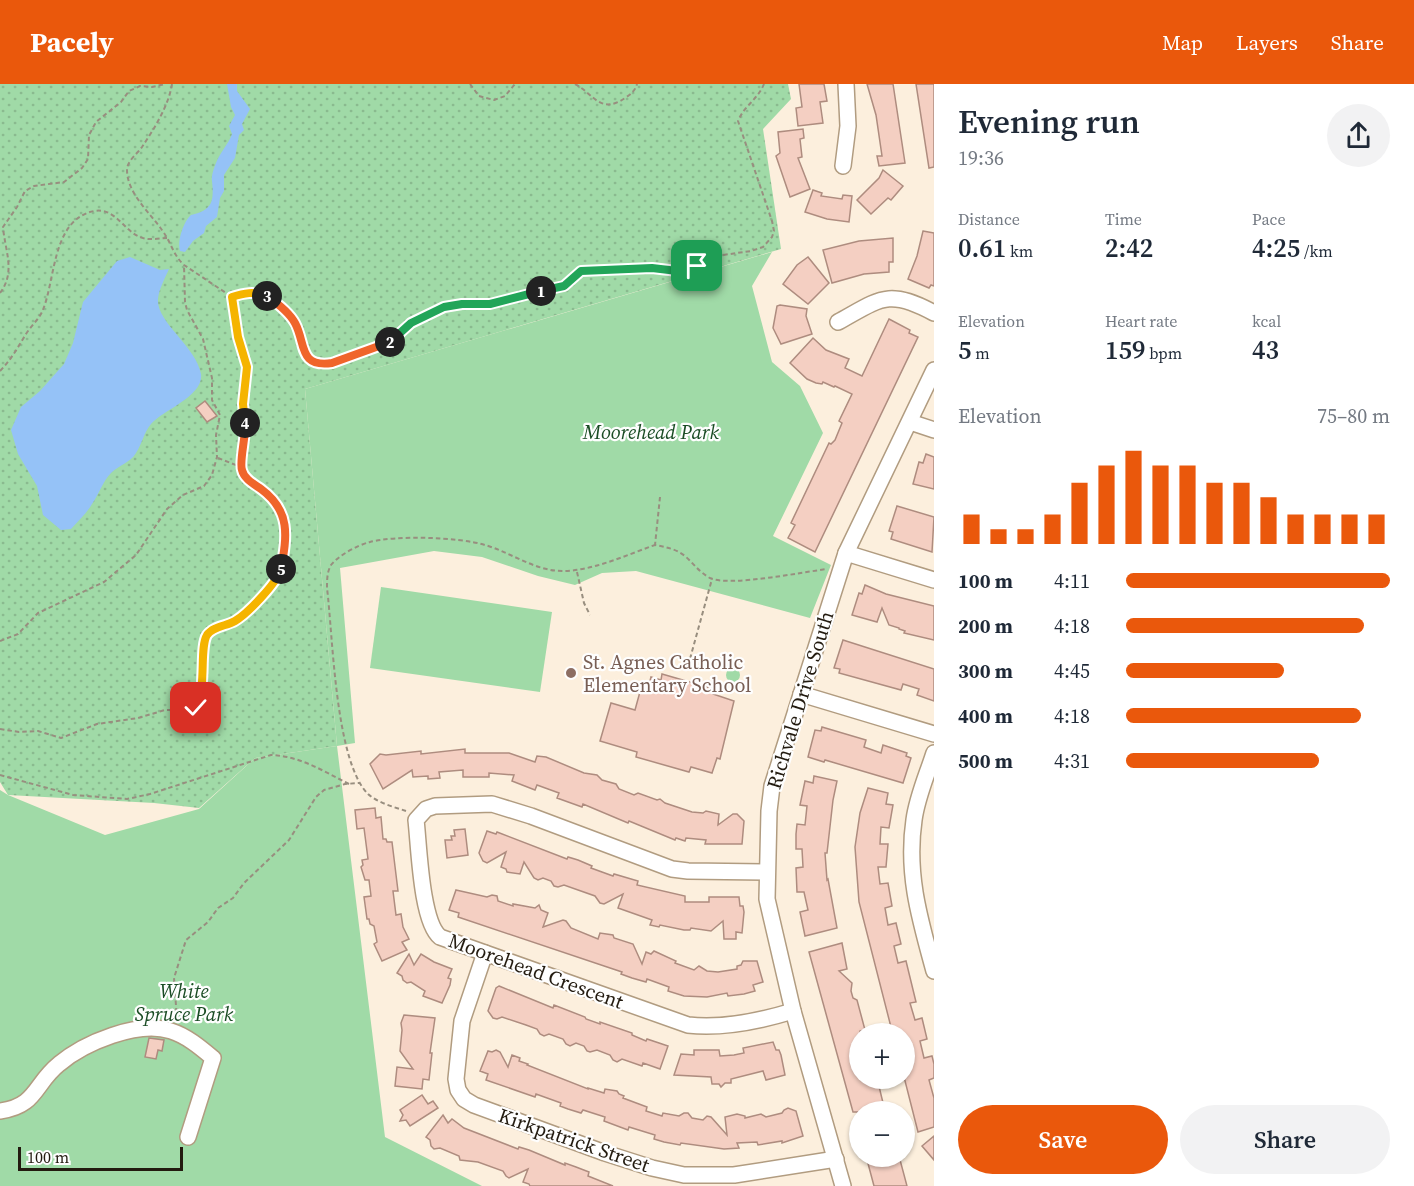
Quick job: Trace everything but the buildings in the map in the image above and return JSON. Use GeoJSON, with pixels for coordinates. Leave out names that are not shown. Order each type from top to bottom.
{"type":"FeatureCollection","features":[{"type":"Feature","properties":{"kind":"street"},"geometry":{"type":"LineString","coordinates":[[843,166],[848,126],[846,84]]}},
{"type":"Feature","properties":{"kind":"street"},"geometry":{"type":"LineString","coordinates":[[838,322],[878,300],[892,298],[912,301],[934,313]]}},
{"type":"Feature","properties":{"kind":"street","name":"Richvale Drive South"},"geometry":{"type":"LineString","coordinates":[[843,1186],[793,1011],[767,899],[772,786],[844,560],[934,370]]}},
{"type":"Feature","properties":{"kind":"street"},"geometry":{"type":"LineString","coordinates":[[910,422],[934,429]]}},
{"type":"Feature","properties":{"kind":"street"},"geometry":{"type":"LineString","coordinates":[[844,560],[934,580]]}},
{"type":"Feature","properties":{"kind":"street"},"geometry":{"type":"LineString","coordinates":[[801,694],[934,734]]}},
{"type":"Feature","properties":{"kind":"street"},"geometry":{"type":"LineString","coordinates":[[934,753],[914,819],[911,871],[919,915],[934,971]]}},
{"type":"Feature","properties":{"kind":"street"},"geometry":{"type":"LineString","coordinates":[[419,815],[435,806],[492,804],[521,812],[672,869],[767,872]]}},
{"type":"Feature","properties":{"kind":"street","name":"Moorehead Crescent"},"geometry":{"type":"LineString","coordinates":[[419,815],[416,820],[423,888],[430,925],[440,937],[688,1025],[718,1026],[793,1011]]}},
{"type":"Feature","properties":{"kind":"street","name":"Kirkpatrick Street"},"geometry":{"type":"LineString","coordinates":[[485,953],[462,1021],[456,1079],[458,1090],[464,1099],[474,1105],[605,1153],[652,1168],[684,1174],[734,1175],[836,1159]]}},
{"type":"Feature","properties":{"kind":"street"},"geometry":{"type":"LineString","coordinates":[[0,1111],[14,1109],[26,1103],[58,1065],[72,1055],[103,1040],[127,1031],[151,1028],[170,1030],[198,1046],[213,1058],[188,1137]]}},
{"type":"Feature","properties":{"kind":"path"},"geometry":{"type":"LineString","coordinates":[[0,293],[6,285],[9,266],[3,227],[25,191],[34,186],[63,182],[76,174],[88,159],[89,135],[100,117],[121,102],[134,87],[157,87],[165,84]]}},
{"type":"Feature","properties":{"kind":"path"},"geometry":{"type":"LineString","coordinates":[[172,84],[162,112],[142,148],[129,163],[127,170],[133,189],[142,205],[168,238],[178,260],[184,266],[232,297],[258,293],[275,302],[292,318],[307,357],[315,363],[323,364],[390,343],[411,323],[444,307],[462,304],[490,304],[564,286],[581,271],[652,268],[686,272],[716,256],[758,249],[767,243],[774,231],[738,121],[745,107],[761,92],[764,84]]}},
{"type":"Feature","properties":{"kind":"path"},"geometry":{"type":"LineString","coordinates":[[470,84],[479,96],[494,100],[505,96],[515,84]]}},
{"type":"Feature","properties":{"kind":"path"},"geometry":{"type":"LineString","coordinates":[[575,84],[597,102],[617,104],[630,95],[637,84]]}},
{"type":"Feature","properties":{"kind":"path"},"geometry":{"type":"LineString","coordinates":[[0,371],[42,312],[54,260],[72,224],[86,214],[100,211],[115,217],[139,237],[168,238]]}},
{"type":"Feature","properties":{"kind":"path"},"geometry":{"type":"LineString","coordinates":[[0,641],[18,634],[38,612],[104,582],[136,555],[167,509],[183,495],[204,486],[209,481],[218,457],[216,435],[220,415],[212,400],[212,378],[203,339],[185,302],[184,266]]}},
{"type":"Feature","properties":{"kind":"path"},"geometry":{"type":"LineString","coordinates":[[0,729],[19,732],[38,731],[61,738],[97,724],[165,710],[190,711],[196,708],[203,676],[205,638],[211,630],[240,618],[277,579],[281,568],[285,534],[282,510],[268,494],[247,479],[241,467],[246,436],[243,404],[247,367],[238,337],[232,297]]}},
{"type":"Feature","properties":{"kind":"path"},"geometry":{"type":"LineString","coordinates":[[218,457],[241,467]]}},
{"type":"Feature","properties":{"kind":"path"},"geometry":{"type":"LineString","coordinates":[[655,545],[660,497]]}},
{"type":"Feature","properties":{"kind":"path"},"geometry":{"type":"LineString","coordinates":[[419,815],[370,796],[359,783],[345,742],[327,588],[327,574],[338,559],[372,541],[438,539],[484,544],[548,570],[561,572],[577,570],[655,545],[675,550],[686,557],[694,568],[712,579],[731,581],[844,560]]}},
{"type":"Feature","properties":{"kind":"path"},"geometry":{"type":"LineString","coordinates":[[577,570],[584,603],[590,615]]}},
{"type":"Feature","properties":{"kind":"path"},"geometry":{"type":"LineString","coordinates":[[688,666],[712,579]]}},
{"type":"Feature","properties":{"kind":"path"},"geometry":{"type":"LineString","coordinates":[[0,775],[73,795],[127,798],[150,794],[271,755],[287,755],[301,759],[349,784]]}},
{"type":"Feature","properties":{"kind":"path"},"geometry":{"type":"LineString","coordinates":[[178,1034],[174,978],[186,940],[208,922],[218,908],[233,898],[244,883],[289,840],[316,797],[324,790],[359,783]]}},
{"type":"Feature","properties":{"kind":"green space"},"geometry":{"type":"Polygon","coordinates":[[[0,84],[788,84],[791,99],[763,129],[781,249],[305,389],[337,746],[255,758],[199,808],[154,803],[8,795],[0,782],[0,84]]]}},
{"type":"Feature","properties":{"kind":"green space","name":"Moorehead Park"},"geometry":{"type":"Polygon","coordinates":[[[772,252],[752,286],[772,362],[800,386],[823,433],[773,536],[831,565],[810,618],[636,571],[602,573],[575,585],[538,576],[482,557],[434,551],[340,568],[355,743],[337,746],[305,389],[772,252]]]}},
{"type":"Feature","properties":{"kind":"green space"},"geometry":{"type":"Polygon","coordinates":[[[381,587],[552,612],[540,692],[370,668],[381,587]]]}},
{"type":"Feature","properties":{"kind":"green space"},"geometry":{"type":"Polygon","coordinates":[[[733,668],[738,670],[740,675],[738,680],[733,682],[728,680],[726,675],[728,670],[733,668]]]}},
{"type":"Feature","properties":{"kind":"green space","name":"White Spruce Park"},"geometry":{"type":"Polygon","coordinates":[[[337,746],[385,1137],[482,1186],[0,1186],[0,790],[105,835],[199,809],[255,758],[337,746]]]}},
{"type":"Feature","properties":{"kind":"water"},"geometry":{"type":"Polygon","coordinates":[[[227,84],[237,84],[237,91],[250,109],[242,124],[244,130],[239,135],[235,158],[224,175],[224,191],[220,198],[217,217],[206,226],[204,233],[193,241],[185,252],[180,251],[180,236],[186,222],[191,215],[204,210],[210,204],[213,194],[214,170],[232,134],[229,126],[235,115],[231,107],[227,84]]]}},
{"type":"Feature","properties":{"kind":"water"},"geometry":{"type":"Polygon","coordinates":[[[130,257],[160,270],[169,269],[160,291],[159,308],[198,364],[201,374],[200,382],[190,396],[151,424],[134,456],[108,476],[85,514],[71,529],[61,530],[43,515],[37,486],[18,454],[11,430],[21,407],[40,391],[64,364],[73,343],[83,302],[117,261],[130,257]]]}},
{"type":"Feature","properties":{"kind":"place","name":"St. Agnes Catholic Elementary School"},"geometry":{"type":"Point","coordinates":[571,673]}},
{"type":"Feature","properties":{"kind":"route"},"geometry":{"type":"LineString","coordinates":[[196,708],[203,676],[205,638],[211,630],[240,618],[277,579],[284,554],[285,526],[282,510],[268,494],[247,479],[241,467],[246,436],[243,404],[247,367],[238,337],[232,297],[258,293],[275,302],[292,318],[307,357],[315,363],[323,364],[390,343],[411,323],[444,307],[462,304],[490,304],[564,286],[581,271],[652,268],[686,272],[697,266]]}}]}
